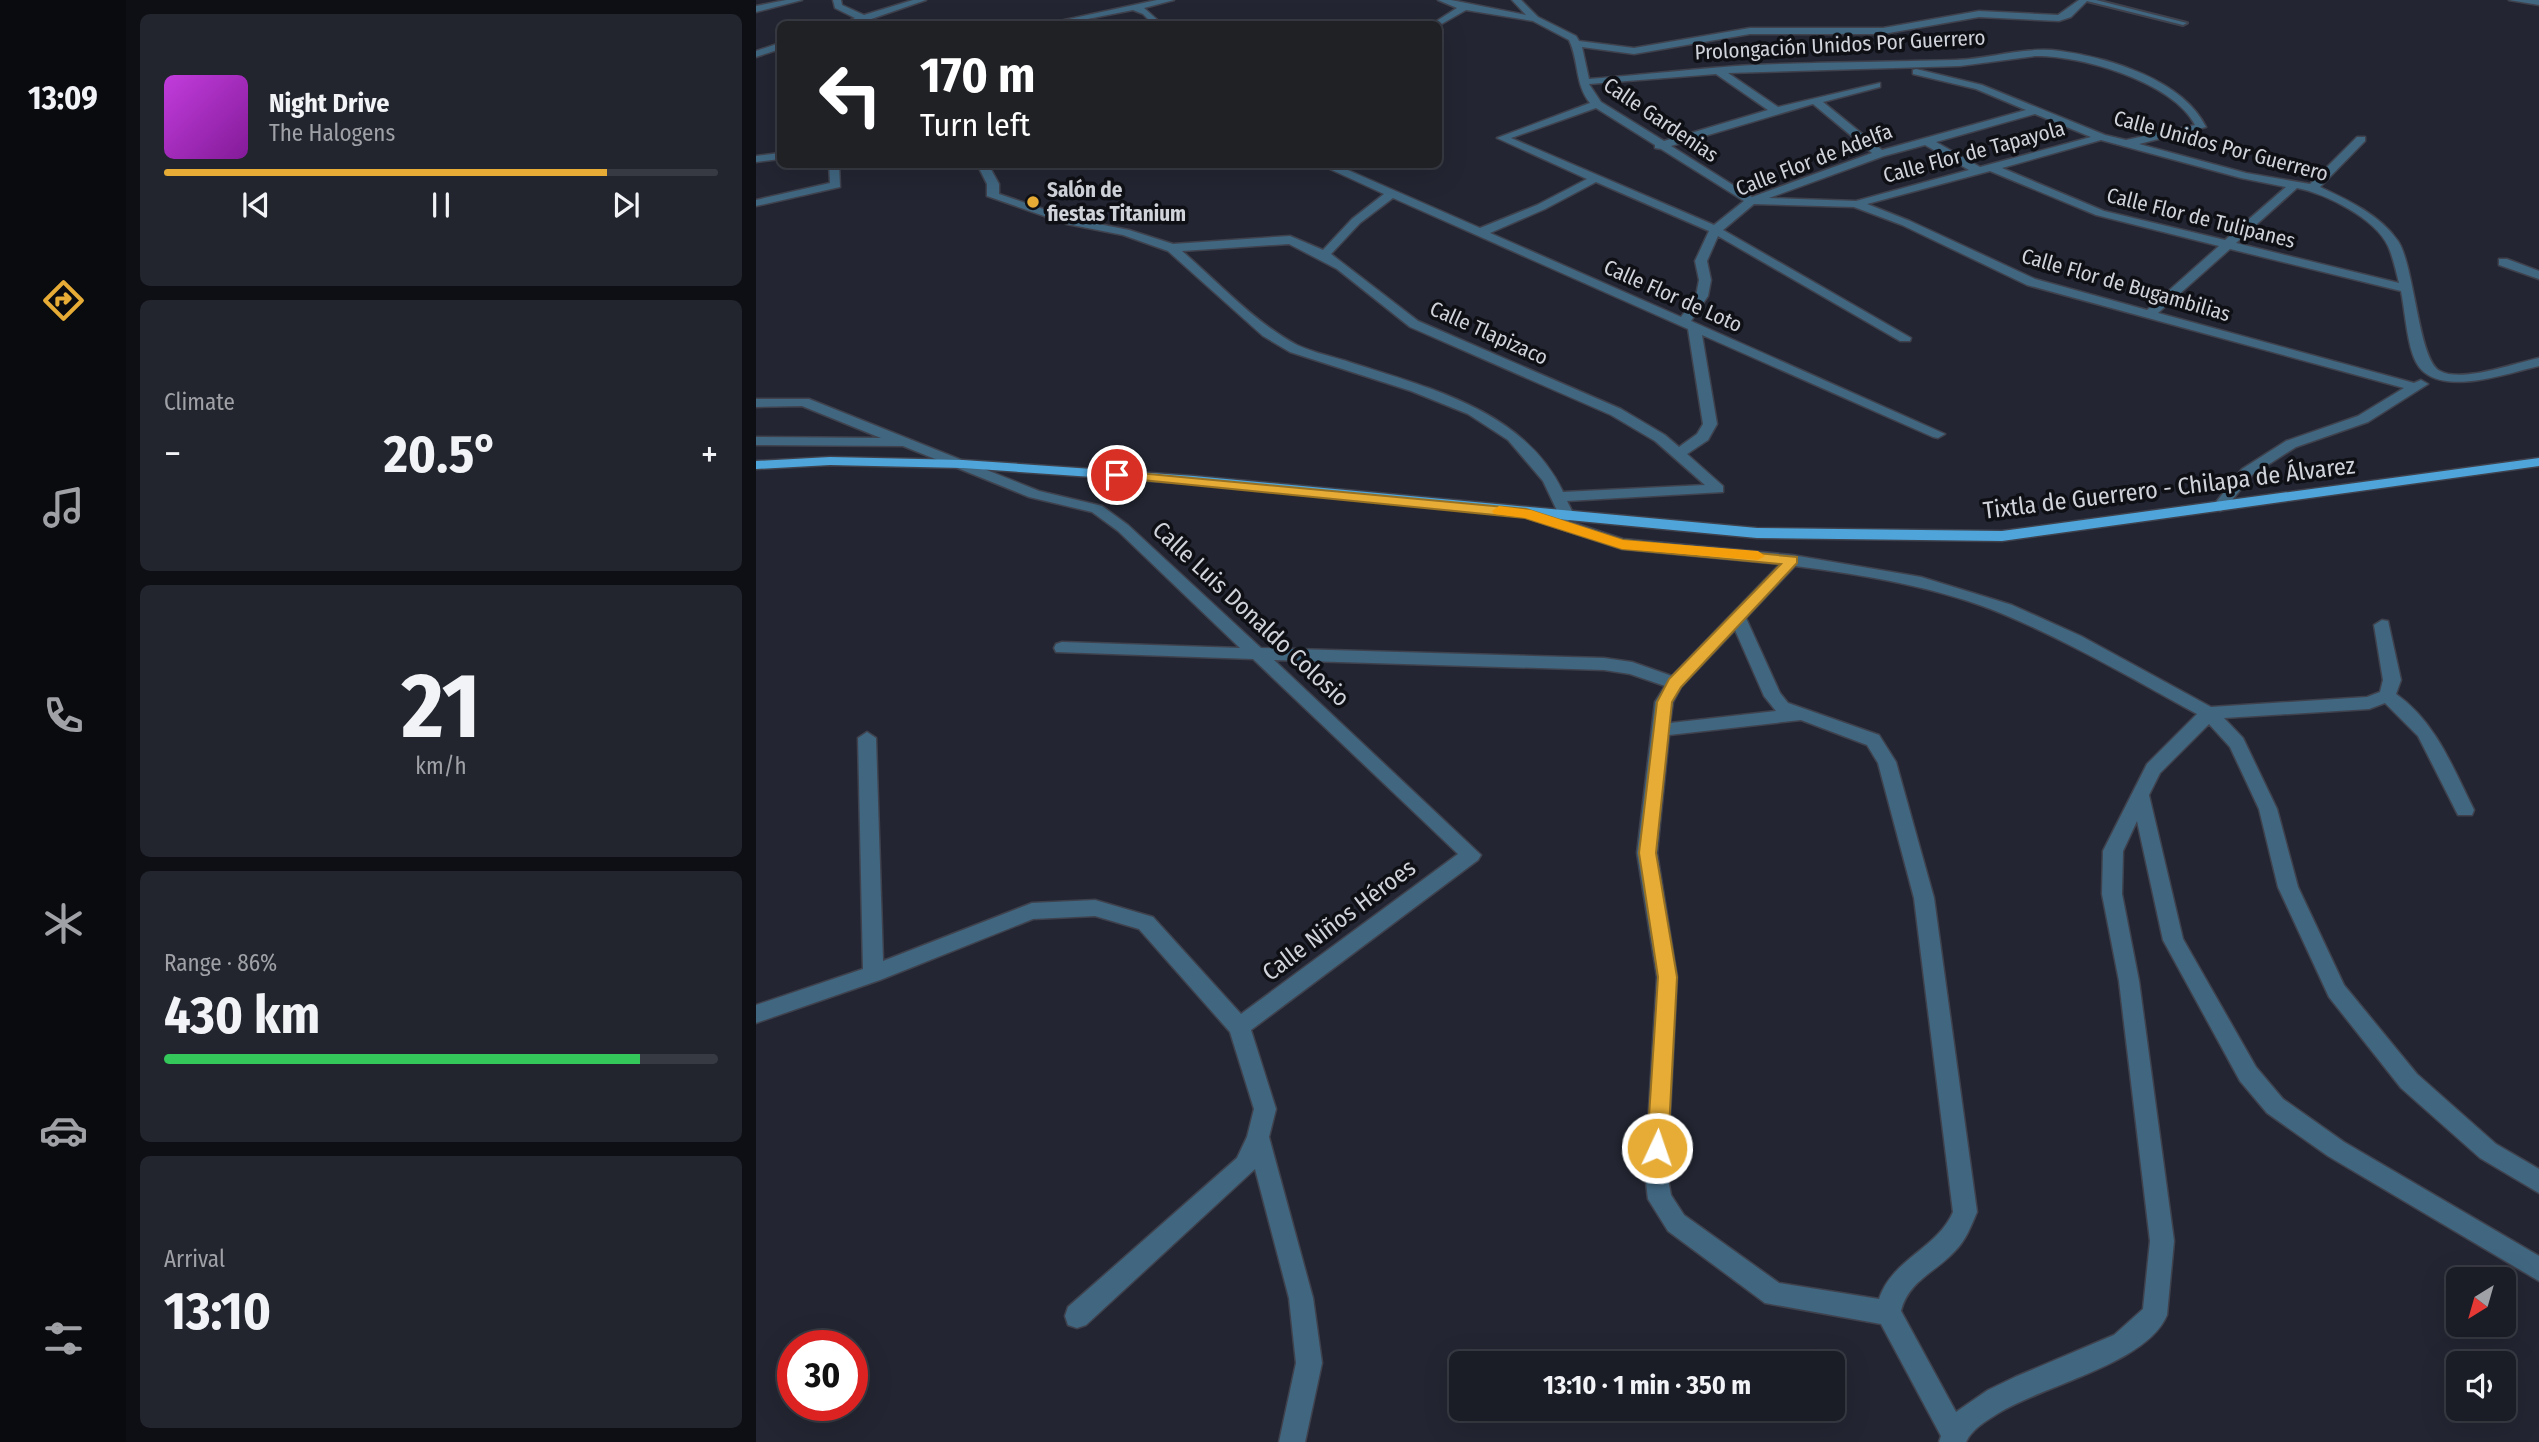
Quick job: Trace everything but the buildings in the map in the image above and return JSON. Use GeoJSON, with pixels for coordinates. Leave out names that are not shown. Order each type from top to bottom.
{"type":"FeatureCollection","features":[{"type":"Feature","properties":{"kind":"main road","name":"Tixtla de Guerrero - Chilapa de Álvarez"},"geometry":{"type":"LineString","coordinates":[[756,465],[831,461],[963,464],[1194,480],[1757,533],[2002,536],[2539,462]]}},
{"type":"Feature","properties":{"kind":"street"},"geometry":{"type":"LineString","coordinates":[[756,9],[798,0]]}},
{"type":"Feature","properties":{"kind":"street"},"geometry":{"type":"LineString","coordinates":[[837,0],[838,6],[867,21]]}},
{"type":"Feature","properties":{"kind":"street"},"geometry":{"type":"LineString","coordinates":[[871,21],[922,0]]}},
{"type":"Feature","properties":{"kind":"street"},"geometry":{"type":"LineString","coordinates":[[1064,21],[1170,0]]}},
{"type":"Feature","properties":{"kind":"street"},"geometry":{"type":"LineString","coordinates":[[1442,0],[1464,8],[1535,19],[1573,38],[1575,43],[1634,51],[1750,31],[1883,31],[1979,14],[2059,18],[2068,15],[2086,0]]}},
{"type":"Feature","properties":{"kind":"street"},"geometry":{"type":"LineString","coordinates":[[1516,0],[1535,19]]}},
{"type":"Feature","properties":{"kind":"street"},"geometry":{"type":"LineString","coordinates":[[2513,0],[2539,2]]}},
{"type":"Feature","properties":{"kind":"street"},"geometry":{"type":"LineString","coordinates":[[1091,6],[1102,12]]}},
{"type":"Feature","properties":{"kind":"street"},"geometry":{"type":"LineString","coordinates":[[1133,7],[1146,12],[1155,21]]}},
{"type":"Feature","properties":{"kind":"street"},"geometry":{"type":"LineString","coordinates":[[1442,21],[1464,8]]}},
{"type":"Feature","properties":{"kind":"street","name":"Calle Gardenias"},"geometry":{"type":"LineString","coordinates":[[1575,43],[1583,62],[1586,94],[1597,104],[1659,146],[1751,201]]}},
{"type":"Feature","properties":{"kind":"street"},"geometry":{"type":"LineString","coordinates":[[756,54],[777,47]]}},
{"type":"Feature","properties":{"kind":"street","name":"Prolongación Unidos Por Guerrero"},"geometry":{"type":"LineString","coordinates":[[1583,82],[1719,71],[1966,63],[2030,53],[2062,54],[2148,82],[2182,101],[2200,120],[2201,127],[2124,144]]}},
{"type":"Feature","properties":{"kind":"street","name":"Calle Unidos Por Guerrero"},"geometry":{"type":"LineString","coordinates":[[1887,66],[1979,87],[2033,111],[2124,144],[2245,176],[2313,188],[2367,217],[2393,243],[2407,289],[2422,361],[2436,375]]}},
{"type":"Feature","properties":{"kind":"street"},"geometry":{"type":"LineString","coordinates":[[1719,71],[1776,111]]}},
{"type":"Feature","properties":{"kind":"street"},"geometry":{"type":"LineString","coordinates":[[1659,146],[1814,100],[1877,85]]}},
{"type":"Feature","properties":{"kind":"street"},"geometry":{"type":"LineString","coordinates":[[1814,100],[1880,154]]}},
{"type":"Feature","properties":{"kind":"street"},"geometry":{"type":"LineString","coordinates":[[1597,104],[1502,138],[1714,230],[1905,338]]}},
{"type":"Feature","properties":{"kind":"street","name":"Calle Flor de Adelfa"},"geometry":{"type":"LineString","coordinates":[[1714,230],[1751,201],[1880,154],[2033,111]]}},
{"type":"Feature","properties":{"kind":"street","name":"Calle Flor de Tapayola"},"geometry":{"type":"LineString","coordinates":[[1856,204],[2101,137]]}},
{"type":"Feature","properties":{"kind":"street"},"geometry":{"type":"LineString","coordinates":[[2313,188],[2361,139]]}},
{"type":"Feature","properties":{"kind":"street","name":"Calle Flor de Tulipanes"},"geometry":{"type":"LineString","coordinates":[[1927,141],[1985,169],[2100,213],[2407,289]]}},
{"type":"Feature","properties":{"kind":"street"},"geometry":{"type":"LineString","coordinates":[[756,159],[777,156]]}},
{"type":"Feature","properties":{"kind":"street"},"geometry":{"type":"LineString","coordinates":[[756,203],[836,185],[834,168]]}},
{"type":"Feature","properties":{"kind":"street"},"geometry":{"type":"LineString","coordinates":[[984,168],[993,184],[993,196],[1026,209],[1125,232],[1172,248],[1268,333],[1295,349],[1416,388],[1473,411],[1513,437],[1550,480],[1567,517]]}},
{"type":"Feature","properties":{"kind":"street","name":"Calle Flor de Loto"},"geometry":{"type":"LineString","coordinates":[[1334,168],[1938,434]]}},
{"type":"Feature","properties":{"kind":"street"},"geometry":{"type":"LineString","coordinates":[[1481,232],[1594,179]]}},
{"type":"Feature","properties":{"kind":"street"},"geometry":{"type":"LineString","coordinates":[[2150,314],[2294,186]]}},
{"type":"Feature","properties":{"kind":"street"},"geometry":{"type":"LineString","coordinates":[[1325,254],[1356,221],[1393,193]]}},
{"type":"Feature","properties":{"kind":"street","name":"Calle Flor de Bugambilias"},"geometry":{"type":"LineString","coordinates":[[1751,201],[1856,204],[1906,223],[2031,282],[2414,387]]}},
{"type":"Feature","properties":{"kind":"street"},"geometry":{"type":"LineString","coordinates":[[1680,453],[1703,437],[1710,424],[1689,325],[1702,296],[1705,280],[1701,261],[1714,230]]}},
{"type":"Feature","properties":{"kind":"street","name":"Calle Tlapizaco"},"geometry":{"type":"LineString","coordinates":[[1172,248],[1290,240],[1325,254],[1338,261],[1392,310],[1414,324],[1616,412],[1680,453],[1718,489],[1558,498]]}},
{"type":"Feature","properties":{"kind":"street"},"geometry":{"type":"LineString","coordinates":[[2503,262],[2539,275]]}},
{"type":"Feature","properties":{"kind":"street"},"geometry":{"type":"LineString","coordinates":[[2220,506],[2247,472],[2291,444],[2363,419],[2436,375],[2465,380],[2539,362]]}},
{"type":"Feature","properties":{"kind":"street","name":"Calle Luis Donaldo Colosio"},"geometry":{"type":"LineString","coordinates":[[756,403],[804,402],[1034,494],[1097,509],[1123,527],[1471,855]]}},
{"type":"Feature","properties":{"kind":"street"},"geometry":{"type":"LineString","coordinates":[[756,441],[905,442]]}},
{"type":"Feature","properties":{"kind":"street"},"geometry":{"type":"LineString","coordinates":[[1526,513],[1622,544],[1792,560],[1915,581],[2006,610],[2075,640],[2209,713],[2237,743],[2268,809],[2288,887],[2336,991],[2409,1082],[2488,1151],[2539,1182]]}},
{"type":"Feature","properties":{"kind":"street"},"geometry":{"type":"LineString","coordinates":[[1752,555],[1757,533]]}},
{"type":"Feature","properties":{"kind":"street"},"geometry":{"type":"LineString","coordinates":[[1792,560],[1675,683],[1664,702],[1647,853],[1667,977],[1656,1174],[1660,1199],[1676,1223],[1774,1294],[1888,1313]]}},
{"type":"Feature","properties":{"kind":"street"},"geometry":{"type":"LineString","coordinates":[[1738,617],[1773,696],[1782,707],[1873,740],[1887,762],[1924,898],[1965,1212],[1960,1229],[1949,1244],[1897,1282],[1890,1294],[1888,1313],[1953,1437],[1975,1412],[2064,1369],[2122,1346],[2155,1315],[2162,1241],[2129,981],[2112,894],[2113,851],[2153,769],[2209,713],[2369,703],[2387,696]]}},
{"type":"Feature","properties":{"kind":"street"},"geometry":{"type":"LineString","coordinates":[[2382,625],[2392,680],[2387,696]]}},
{"type":"Feature","properties":{"kind":"street"},"geometry":{"type":"LineString","coordinates":[[1062,648],[1604,664],[1632,667],[1675,683]]}},
{"type":"Feature","properties":{"kind":"street"},"geometry":{"type":"LineString","coordinates":[[2387,696],[2406,707],[2423,726],[2465,810]]}},
{"type":"Feature","properties":{"kind":"street"},"geometry":{"type":"LineString","coordinates":[[1661,730],[1802,715]]}},
{"type":"Feature","properties":{"kind":"street"},"geometry":{"type":"LineString","coordinates":[[867,738],[873,974]]}},
{"type":"Feature","properties":{"kind":"street"},"geometry":{"type":"LineString","coordinates":[[2140,794],[2173,940],[2248,1074],[2275,1106],[2336,1149],[2539,1269]]}},
{"type":"Feature","properties":{"kind":"street","name":"Calle Niños Héroes"},"geometry":{"type":"LineString","coordinates":[[1239,1027],[1471,855]]}},
{"type":"Feature","properties":{"kind":"street"},"geometry":{"type":"LineString","coordinates":[[756,1014],[873,974],[1031,911],[1096,908],[1146,923],[1239,1027],[1265,1109],[1258,1137],[1245,1166],[1077,1316]]}},
{"type":"Feature","properties":{"kind":"street"},"geometry":{"type":"LineString","coordinates":[[1258,1137],[1301,1298],[1309,1363],[1292,1442]]}},
{"type":"Feature","properties":{"kind":"lane"},"geometry":{"type":"LineString","coordinates":[[2086,0],[2183,23]]}},
{"type":"Feature","properties":{"kind":"slow traffic"},"geometry":{"type":"LineString","coordinates":[[1499,511],[1526,513],[1622,544],[1758,556]]}},
{"type":"Feature","properties":{"kind":"place","name":"Salón de fiestas Titanium"},"geometry":{"type":"Point","coordinates":[1033,202]}},
{"type":"Feature","properties":{"kind":"route"},"geometry":{"type":"LineString","coordinates":[[1117,475],[1194,480],[1526,513],[1622,544],[1792,560],[1675,683],[1664,702],[1647,853],[1666,957],[1667,977],[1657,1148]]}}]}
